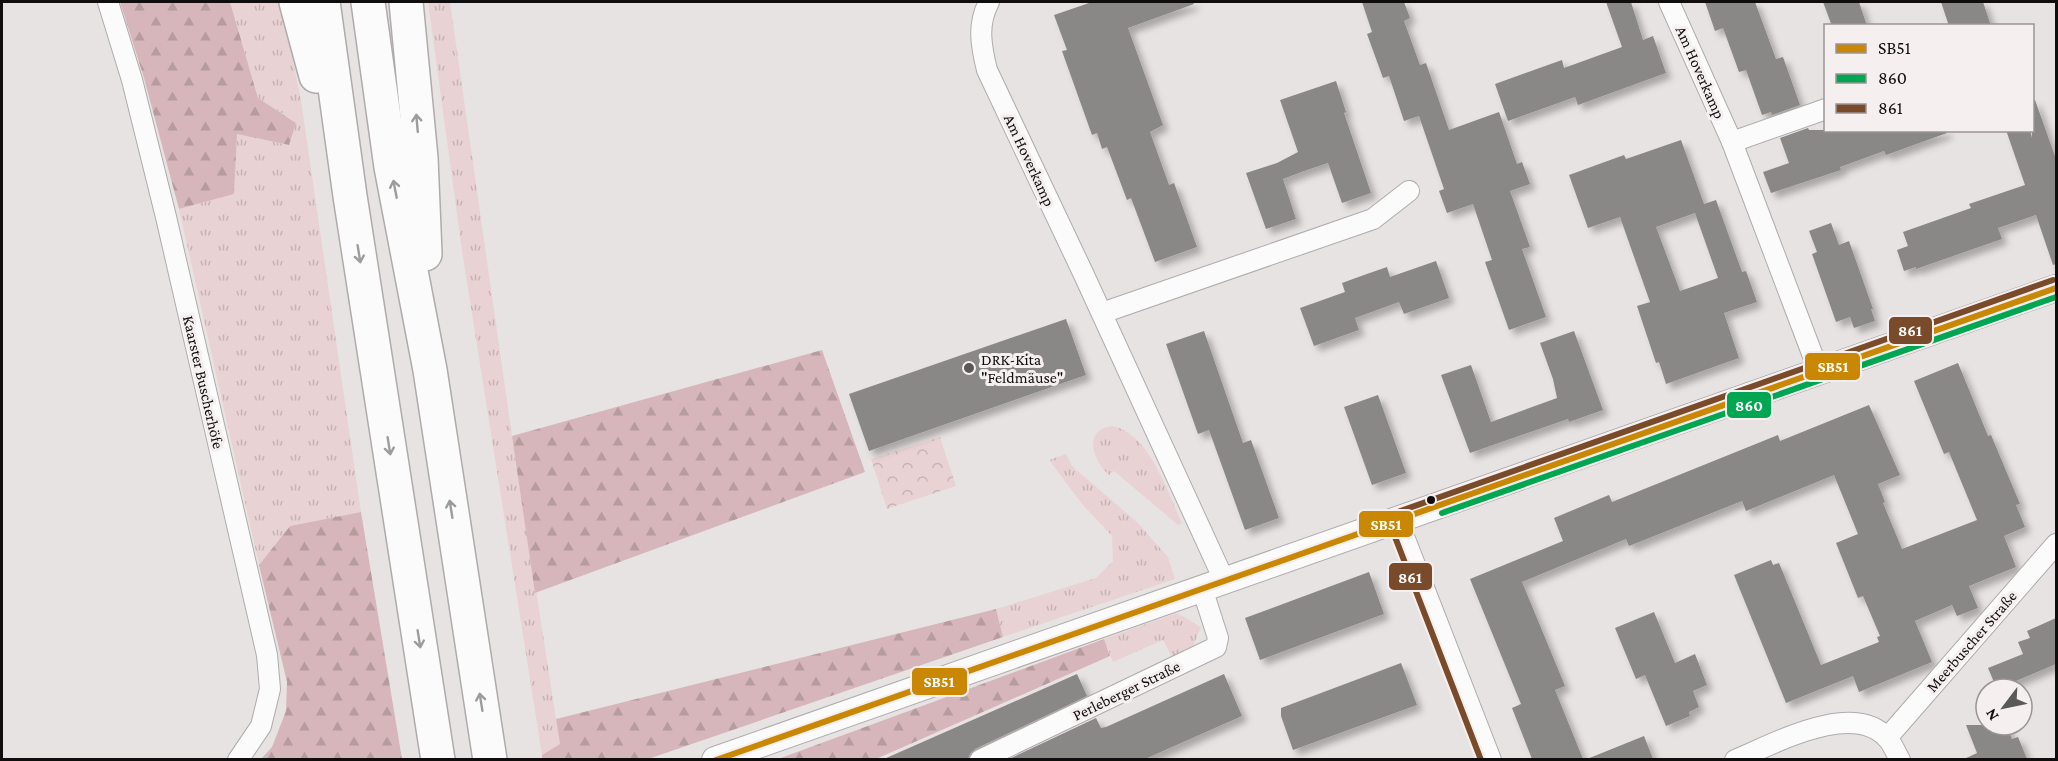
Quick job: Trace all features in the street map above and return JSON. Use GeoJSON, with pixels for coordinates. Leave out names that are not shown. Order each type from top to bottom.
{"type":"FeatureCollection","features":[{"type":"Feature","properties":{"kind":"highway"},"geometry":{"type":"LineString","coordinates":[[296,2],[350,196]]}},
{"type":"Feature","properties":{"kind":"highway"},"geometry":{"type":"LineString","coordinates":[[323,2],[350,196],[438,759]]}},
{"type":"Feature","properties":{"kind":"highway"},"geometry":{"type":"LineString","coordinates":[[368,2],[391,167],[430,370],[490,759]]}},
{"type":"Feature","properties":{"kind":"highway"},"geometry":{"type":"LineString","coordinates":[[406,2],[421,158],[430,370]]}},
{"type":"Feature","properties":{"kind":"street","name":"Kaarster Buscherhöfe"},"geometry":{"type":"LineString","coordinates":[[108,2],[132,80],[166,217],[267,655],[270,689],[261,726],[238,759]]}},
{"type":"Feature","properties":{"kind":"street","name":"Am Hoverkamp"},"geometry":{"type":"LineString","coordinates":[[990,2],[982,18],[981,34],[982,52],[987,70],[1102,313],[1213,584]]}},
{"type":"Feature","properties":{"kind":"street","name":"Am Hoverkamp"},"geometry":{"type":"LineString","coordinates":[[1670,2],[1732,142],[1819,372]]}},
{"type":"Feature","properties":{"kind":"street"},"geometry":{"type":"LineString","coordinates":[[1732,142],[1824,110]]}},
{"type":"Feature","properties":{"kind":"street"},"geometry":{"type":"LineString","coordinates":[[1102,313],[1373,219],[1409,192]]}},
{"type":"Feature","properties":{"kind":"street"},"geometry":{"type":"LineString","coordinates":[[715,759],[2056,288]]}},
{"type":"Feature","properties":{"kind":"street"},"geometry":{"type":"LineString","coordinates":[[1398,521],[1491,759]]}},
{"type":"Feature","properties":{"kind":"street","name":"Meerbuscher Straße"},"geometry":{"type":"LineString","coordinates":[[1887,738],[2056,544]]}},
{"type":"Feature","properties":{"kind":"street","name":"Perleberger Straße"},"geometry":{"type":"LineString","coordinates":[[984,759],[1216,647],[1218,638],[1213,584]]}},
{"type":"Feature","properties":{"kind":"street"},"geometry":{"type":"LineString","coordinates":[[1736,759],[1815,728],[1849,721],[1873,728],[1887,738],[1900,759]]}},
{"type":"Feature","properties":{"kind":"green space"},"geometry":{"type":"Polygon","coordinates":[[[120,2],[230,2],[258,98],[296,123],[289,145],[237,134],[234,194],[179,209],[144,78],[120,2]]]}},
{"type":"Feature","properties":{"kind":"green space"},"geometry":{"type":"Polygon","coordinates":[[[230,2],[281,2],[301,100],[361,512],[290,526],[259,565],[179,209],[234,194],[236,133],[288,145],[296,123],[258,98],[230,2]]]}},
{"type":"Feature","properties":{"kind":"green space"},"geometry":{"type":"Polygon","coordinates":[[[428,2],[450,2],[512,436],[560,744],[542,755],[462,251],[428,2]]]}},
{"type":"Feature","properties":{"kind":"green space"},"geometry":{"type":"Polygon","coordinates":[[[822,350],[865,472],[535,593],[512,436],[822,350]]]}},
{"type":"Feature","properties":{"kind":"green space"},"geometry":{"type":"Polygon","coordinates":[[[1112,426],[1125,431],[1147,452],[1156,466],[1182,523],[1178,525],[1114,471],[1109,475],[1104,469],[1095,455],[1093,440],[1102,429],[1112,426]]]}},
{"type":"Feature","properties":{"kind":"green space"},"geometry":{"type":"Polygon","coordinates":[[[940,437],[956,486],[887,509],[871,459],[940,437]]]}},
{"type":"Feature","properties":{"kind":"green space"},"geometry":{"type":"Polygon","coordinates":[[[1066,454],[1072,466],[1138,523],[1168,557],[1175,579],[1003,637],[996,609],[1096,578],[1113,561],[1112,536],[1082,504],[1049,460],[1066,454]]]}},
{"type":"Feature","properties":{"kind":"green space"},"geometry":{"type":"Polygon","coordinates":[[[361,512],[402,759],[261,759],[272,747],[286,711],[287,682],[259,565],[290,526],[361,512]]]}},
{"type":"Feature","properties":{"kind":"green space"},"geometry":{"type":"Polygon","coordinates":[[[996,609],[1003,637],[648,759],[542,759],[542,755],[560,744],[556,719],[996,609]]]}},
{"type":"Feature","properties":{"kind":"green space"},"geometry":{"type":"Polygon","coordinates":[[[1177,613],[1201,627],[1191,651],[1173,659],[1163,640],[1113,662],[1104,639],[1177,613]]]}},
{"type":"Feature","properties":{"kind":"green space"},"geometry":{"type":"Polygon","coordinates":[[[1104,639],[1110,656],[876,759],[778,759],[1104,639]]]}},
{"type":"Feature","properties":{"kind":"building"},"geometry":{"type":"Polygon","coordinates":[[[1092,2],[1193,2],[1194,4],[1128,28],[1163,125],[1150,132],[1169,185],[1174,183],[1197,247],[1155,262],[1131,198],[1127,200],[1107,147],[1102,149],[1097,133],[1092,135],[1062,51],[1067,50],[1054,15],[1092,2]]]}},
{"type":"Feature","properties":{"kind":"building"},"geometry":{"type":"Polygon","coordinates":[[[1362,2],[1404,2],[1410,18],[1404,21],[1420,65],[1426,63],[1449,130],[1499,112],[1517,164],[1522,162],[1530,184],[1510,191],[1530,247],[1522,249],[1546,317],[1509,330],[1485,262],[1492,260],[1473,204],[1447,213],[1439,191],[1444,189],[1419,116],[1404,121],[1389,76],[1383,78],[1367,34],[1372,32],[1362,2]]]}},
{"type":"Feature","properties":{"kind":"building"},"geometry":{"type":"Polygon","coordinates":[[[1606,2],[1631,2],[1643,40],[1653,36],[1666,73],[1578,105],[1575,97],[1508,121],[1495,84],[1562,60],[1564,68],[1622,47],[1606,2]]]}},
{"type":"Feature","properties":{"kind":"building"},"geometry":{"type":"Polygon","coordinates":[[[1705,2],[1755,2],[1776,59],[1783,57],[1800,105],[1772,115],[1771,112],[1762,115],[1746,70],[1739,72],[1723,28],[1715,31],[1705,2]]]}},
{"type":"Feature","properties":{"kind":"building"},"geometry":{"type":"Polygon","coordinates":[[[1823,2],[1859,2],[1866,24],[1831,24],[1823,2]]]}},
{"type":"Feature","properties":{"kind":"building"},"geometry":{"type":"Polygon","coordinates":[[[1941,2],[1983,2],[1990,24],[1948,24],[1941,2]]]}},
{"type":"Feature","properties":{"kind":"building"},"geometry":{"type":"Polygon","coordinates":[[[1336,81],[1346,112],[1344,113],[1371,193],[1342,203],[1328,163],[1304,171],[1283,179],[1296,219],[1266,229],[1246,173],[1277,163],[1298,152],[1280,100],[1336,81]]]}},
{"type":"Feature","properties":{"kind":"building"},"geometry":{"type":"Polygon","coordinates":[[[2034,100],[2056,159],[2056,264],[2053,265],[2036,215],[1998,228],[2002,239],[1916,269],[1916,267],[1904,271],[1897,250],[1908,246],[1903,232],[1971,208],[1969,204],[2025,185],[2007,132],[2030,132],[2032,138],[2034,100]]]}},
{"type":"Feature","properties":{"kind":"building"},"geometry":{"type":"Polygon","coordinates":[[[1808,128],[1809,130],[1824,130],[1824,132],[1947,133],[1886,155],[1884,151],[1840,167],[1841,170],[1771,193],[1763,172],[1789,163],[1780,138],[1808,128]]]}},
{"type":"Feature","properties":{"kind":"building"},"geometry":{"type":"Polygon","coordinates":[[[1681,140],[1704,204],[1716,200],[1742,272],[1746,271],[1757,302],[1724,313],[1739,358],[1666,384],[1659,362],[1656,363],[1637,306],[1650,302],[1620,217],[1588,228],[1569,175],[1624,155],[1626,159],[1681,140]],[[1695,213],[1656,227],[1680,291],[1718,278],[1695,213]]]}},
{"type":"Feature","properties":{"kind":"building"},"geometry":{"type":"Polygon","coordinates":[[[1831,223],[1839,245],[1849,241],[1873,309],[1871,309],[1875,321],[1854,328],[1850,317],[1836,322],[1812,254],[1817,252],[1809,231],[1831,223]]]}},
{"type":"Feature","properties":{"kind":"building"},"geometry":{"type":"Polygon","coordinates":[[[1436,261],[1449,298],[1404,314],[1399,302],[1355,318],[1359,330],[1314,346],[1300,308],[1345,292],[1342,283],[1387,267],[1390,277],[1436,261]]]}},
{"type":"Feature","properties":{"kind":"building"},"geometry":{"type":"Polygon","coordinates":[[[1066,319],[1086,375],[869,451],[849,394],[1066,319]]]}},
{"type":"Feature","properties":{"kind":"building"},"geometry":{"type":"Polygon","coordinates":[[[1204,331],[1243,443],[1251,440],[1279,518],[1245,530],[1209,430],[1198,434],[1166,344],[1204,331]]]}},
{"type":"Feature","properties":{"kind":"building"},"geometry":{"type":"Polygon","coordinates":[[[1574,331],[1603,410],[1569,422],[1568,419],[1470,453],[1441,375],[1471,365],[1491,422],[1557,398],[1540,343],[1574,331]]]}},
{"type":"Feature","properties":{"kind":"building"},"geometry":{"type":"Polygon","coordinates":[[[1958,363],[1988,436],[1991,435],[2020,504],[2016,505],[2025,527],[2004,536],[2016,567],[1969,586],[1978,608],[1957,616],[1952,605],[1915,621],[1932,662],[1859,692],[1853,676],[1786,703],[1734,575],[1771,560],[1773,565],[1779,563],[1821,665],[1879,642],[1877,637],[1880,636],[1863,596],[1858,598],[1836,543],[1858,534],[1834,475],[1746,511],[1742,501],[1629,546],[1626,539],[1522,582],[1565,686],[1555,690],[1583,759],[1532,759],[1512,708],[1521,704],[1470,579],[1563,541],[1554,518],[1609,495],[1612,502],[1778,435],[1780,441],[1869,405],[1900,475],[1878,484],[1885,502],[1883,503],[1902,549],[1977,520],[1949,452],[1944,454],[1914,381],[1958,363]]]}},
{"type":"Feature","properties":{"kind":"building"},"geometry":{"type":"Polygon","coordinates":[[[1378,395],[1406,473],[1372,485],[1344,407],[1378,395]]]}},
{"type":"Feature","properties":{"kind":"building"},"geometry":{"type":"Polygon","coordinates":[[[1369,572],[1384,614],[1260,660],[1245,618],[1369,572]]]}},
{"type":"Feature","properties":{"kind":"building"},"geometry":{"type":"Polygon","coordinates":[[[1654,612],[1675,663],[1695,654],[1707,685],[1693,691],[1699,707],[1689,712],[1690,716],[1666,726],[1645,675],[1636,679],[1615,628],[1654,612]]]}},
{"type":"Feature","properties":{"kind":"building"},"geometry":{"type":"Polygon","coordinates":[[[2056,618],[2056,664],[2025,677],[1992,677],[1988,668],[2023,654],[2018,642],[2030,638],[2027,631],[2056,618]]]}},
{"type":"Feature","properties":{"kind":"building"},"geometry":{"type":"Polygon","coordinates":[[[1401,663],[1417,705],[1293,750],[1281,716],[1281,708],[1401,663]]]}},
{"type":"Feature","properties":{"kind":"building"},"geometry":{"type":"Polygon","coordinates":[[[1077,674],[1087,696],[975,749],[968,759],[884,759],[1077,674]]]}},
{"type":"Feature","properties":{"kind":"building"},"geometry":{"type":"Polygon","coordinates":[[[1224,674],[1242,716],[1145,759],[1009,759],[1096,718],[1101,728],[1106,727],[1224,674]]]}},
{"type":"Feature","properties":{"kind":"building"},"geometry":{"type":"Polygon","coordinates":[[[1966,725],[1974,725],[1974,737],[2011,737],[2012,739],[2018,737],[2027,759],[1964,759],[1977,753],[1966,725]]]}},
{"type":"Feature","properties":{"kind":"building"},"geometry":{"type":"Polygon","coordinates":[[[1644,736],[1653,759],[1587,759],[1644,736]]]}},
{"type":"Feature","properties":{"kind":"transit line","name":"861"},"geometry":{"type":"LineString","coordinates":[[1481,760],[1390,524],[1389,519],[1392,514],[2053,280]]}},
{"type":"Feature","properties":{"kind":"transit line","name":"SB51"},"geometry":{"type":"LineString","coordinates":[[716,760],[2056,288]]}},
{"type":"Feature","properties":{"kind":"transit line","name":"860"},"geometry":{"type":"LineString","coordinates":[[1442,513],[2056,297]]}},
{"type":"Feature","properties":{"kind":"place","name":"DRK-Kita \"Feldmäuse\""},"geometry":{"type":"Point","coordinates":[969,368]}}]}
